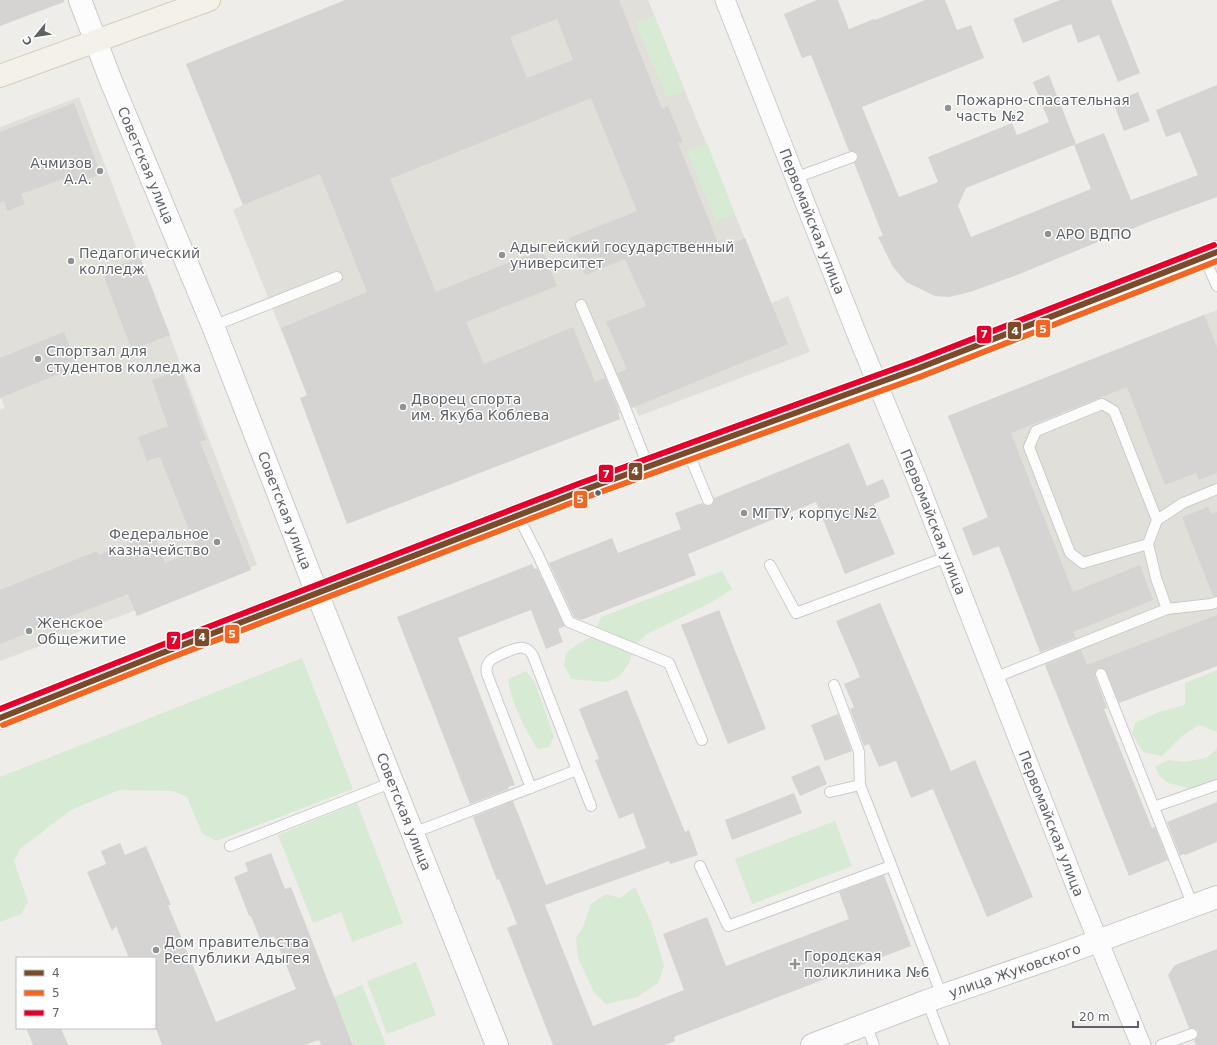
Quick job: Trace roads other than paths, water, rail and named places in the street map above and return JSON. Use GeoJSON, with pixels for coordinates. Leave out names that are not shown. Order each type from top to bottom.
{"type":"FeatureCollection","features":[{"type":"Feature","properties":{"kind":"main road","name":"Советская улица"},"geometry":{"type":"LineString","coordinates":[[80,0],[111,82],[213,326],[317,593],[393,782],[412,834],[497,1045]]}},
{"type":"Feature","properties":{"kind":"main road"},"geometry":{"type":"LineString","coordinates":[[0,76],[209,0]]}},
{"type":"Feature","properties":{"kind":"main road"},"geometry":{"type":"LineString","coordinates":[[0,718],[317,593],[648,466],[919,368],[1210,254]]}},
{"type":"Feature","properties":{"kind":"main road","name":"улица Жуковского"},"geometry":{"type":"LineString","coordinates":[[812,1045],[934,999],[1099,941],[1217,897]]}},
{"type":"Feature","properties":{"kind":"street","name":"Первомайская улица"},"geometry":{"type":"LineString","coordinates":[[725,0],[913,470],[1081,899],[1141,1045]]}},
{"type":"Feature","properties":{"kind":"lane"},"geometry":{"type":"LineString","coordinates":[[795,178],[852,157]]}},
{"type":"Feature","properties":{"kind":"lane"},"geometry":{"type":"LineString","coordinates":[[1210,254],[1217,286]]}},
{"type":"Feature","properties":{"kind":"lane"},"geometry":{"type":"LineString","coordinates":[[213,326],[336,277]]}},
{"type":"Feature","properties":{"kind":"lane"},"geometry":{"type":"LineString","coordinates":[[581,305],[624,405],[648,466]]}},
{"type":"Feature","properties":{"kind":"lane"},"geometry":{"type":"LineString","coordinates":[[1148,544],[1083,563],[1070,553],[1029,447],[1036,431],[1102,404],[1114,411],[1157,520]]}},
{"type":"Feature","properties":{"kind":"lane"},"geometry":{"type":"LineString","coordinates":[[688,452],[708,500]]}},
{"type":"Feature","properties":{"kind":"lane"},"geometry":{"type":"LineString","coordinates":[[1167,609],[1156,578],[1148,544],[1157,520],[1183,503],[1217,489]]}},
{"type":"Feature","properties":{"kind":"lane"},"geometry":{"type":"LineString","coordinates":[[518,516],[569,622],[669,663],[702,740]]}},
{"type":"Feature","properties":{"kind":"lane"},"geometry":{"type":"LineString","coordinates":[[770,565],[796,612],[947,557]]}},
{"type":"Feature","properties":{"kind":"lane"},"geometry":{"type":"LineString","coordinates":[[994,678],[1167,609],[1217,602]]}},
{"type":"Feature","properties":{"kind":"lane"},"geometry":{"type":"LineString","coordinates":[[531,788],[486,668],[487,664],[493,657],[520,647],[527,649],[533,656],[591,806]]}},
{"type":"Feature","properties":{"kind":"lane"},"geometry":{"type":"LineString","coordinates":[[1102,674],[1193,906]]}},
{"type":"Feature","properties":{"kind":"lane"},"geometry":{"type":"LineString","coordinates":[[834,685],[860,752],[860,785],[891,866],[934,999],[944,1045]]}},
{"type":"Feature","properties":{"kind":"lane"},"geometry":{"type":"LineString","coordinates":[[412,834],[577,770]]}},
{"type":"Feature","properties":{"kind":"lane"},"geometry":{"type":"LineString","coordinates":[[230,846],[393,782]]}},
{"type":"Feature","properties":{"kind":"lane"},"geometry":{"type":"LineString","coordinates":[[830,792],[860,785]]}},
{"type":"Feature","properties":{"kind":"lane"},"geometry":{"type":"LineString","coordinates":[[1154,808],[1217,785]]}},
{"type":"Feature","properties":{"kind":"lane"},"geometry":{"type":"LineString","coordinates":[[700,866],[728,926],[891,866]]}},
{"type":"Feature","properties":{"kind":"lane"},"geometry":{"type":"LineString","coordinates":[[866,1025],[874,1045]]}},
{"type":"Feature","properties":{"kind":"lane"},"geometry":{"type":"LineString","coordinates":[[1161,1045],[1192,1034]]}},
{"type":"Feature","properties":{"kind":"place","name":"Пожарно-спасательная часть №2"},"geometry":{"type":"Point","coordinates":[948,108]}},
{"type":"Feature","properties":{"kind":"place","name":"Ачмизов А.А."},"geometry":{"type":"Point","coordinates":[100,171]}},
{"type":"Feature","properties":{"kind":"place","name":"АРО ВДПО"},"geometry":{"type":"Point","coordinates":[1048,234]}},
{"type":"Feature","properties":{"kind":"place","name":"Адыгейский государственный университет"},"geometry":{"type":"Point","coordinates":[502,255]}},
{"type":"Feature","properties":{"kind":"place","name":"Педагогический колледж"},"geometry":{"type":"Point","coordinates":[71,261]}},
{"type":"Feature","properties":{"kind":"place","name":"Спортзал для студентов колледжа"},"geometry":{"type":"Point","coordinates":[38,359]}},
{"type":"Feature","properties":{"kind":"place","name":"Дворец спорта им. Якуба Коблева"},"geometry":{"type":"Point","coordinates":[403,407]}},
{"type":"Feature","properties":{"kind":"place","name":"МГТУ, корпус №2"},"geometry":{"type":"Point","coordinates":[744,513]}},
{"type":"Feature","properties":{"kind":"place","name":"Федеральное казначейство"},"geometry":{"type":"Point","coordinates":[217,542]}},
{"type":"Feature","properties":{"kind":"place","name":"Женское Общежитие"},"geometry":{"type":"Point","coordinates":[29,631]}},
{"type":"Feature","properties":{"kind":"place","name":"Дом правительства Республики Адыгея"},"geometry":{"type":"Point","coordinates":[156,950]}},
{"type":"Feature","properties":{"kind":"place","name":"Городская поликлиника №6"},"geometry":{"type":"Point","coordinates":[795,964]}}]}
